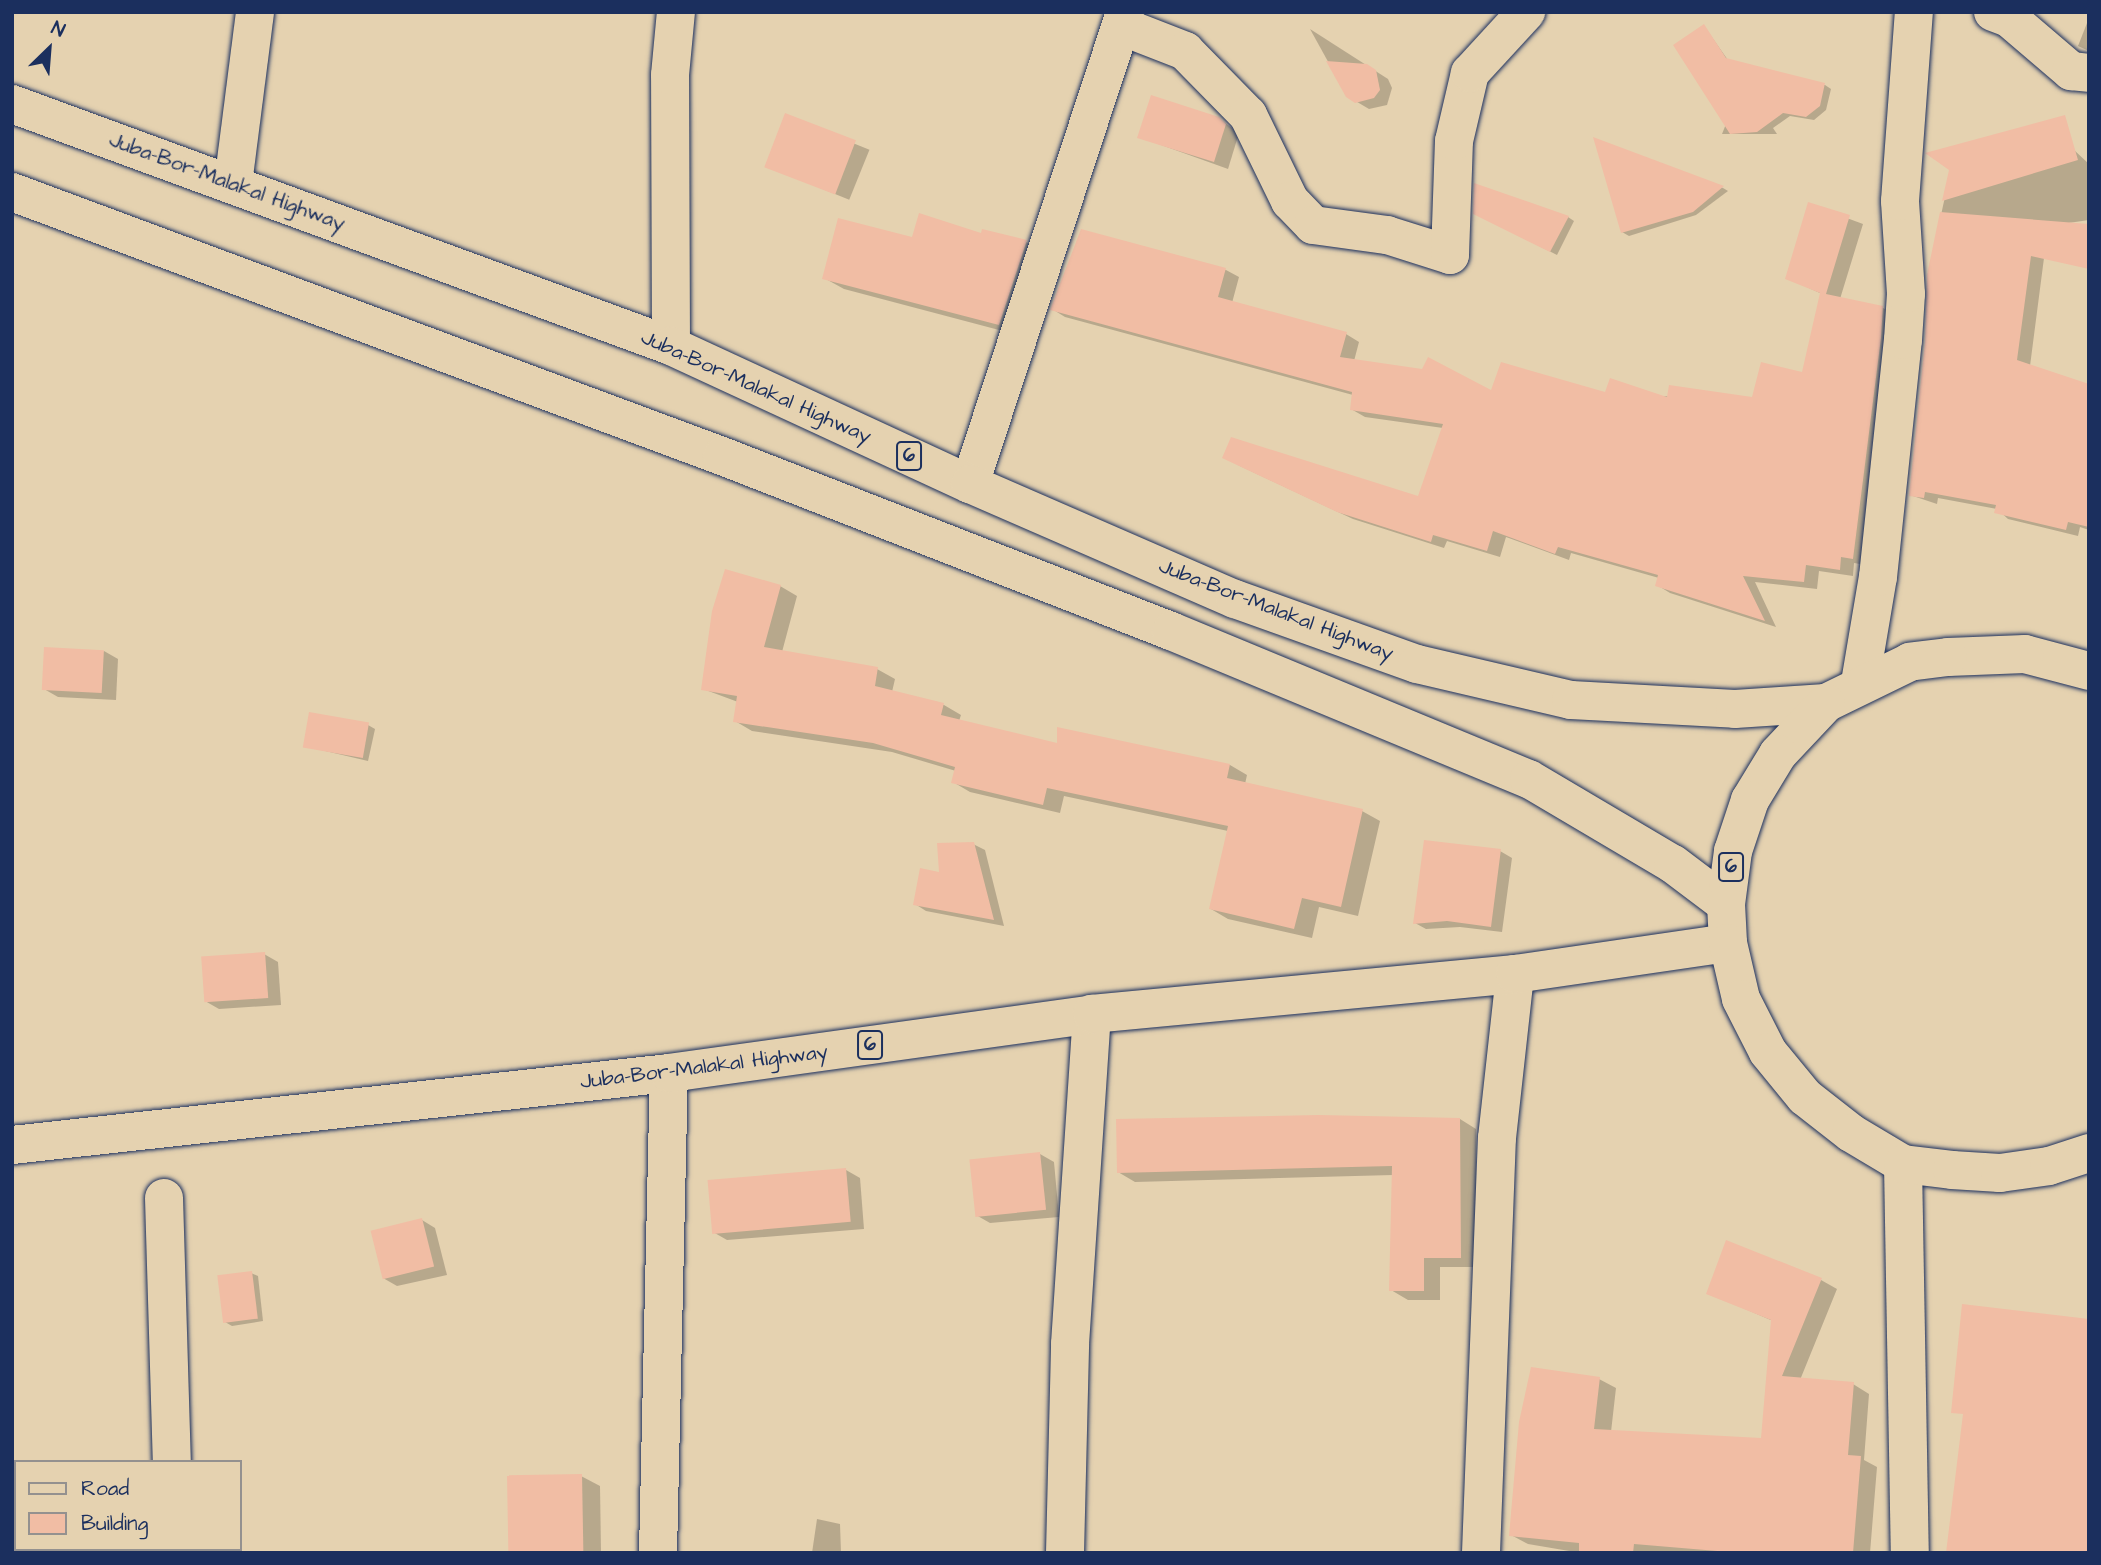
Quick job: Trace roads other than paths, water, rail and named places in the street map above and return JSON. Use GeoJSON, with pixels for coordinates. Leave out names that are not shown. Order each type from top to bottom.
{"type":"FeatureCollection","features":[{"type":"Feature","properties":{"kind":"main road"},"geometry":{"type":"LineString","coordinates":[[233,184],[255,12]]}},
{"type":"Feature","properties":{"kind":"main road"},"geometry":{"type":"LineString","coordinates":[[671,346],[670,75],[676,12]]}},
{"type":"Feature","properties":{"kind":"main road"},"geometry":{"type":"LineString","coordinates":[[970,484],[1123,19],[1185,51],[1248,115],[1290,201],[1313,225],[1387,235],[1450,255],[1454,141],[1470,73],[1526,12]]}},
{"type":"Feature","properties":{"kind":"main road"},"geometry":{"type":"LineString","coordinates":[[1860,683],[1878,577],[1903,340],[1906,294],[1900,201],[1914,12]]}},
{"type":"Feature","properties":{"kind":"main road"},"geometry":{"type":"LineString","coordinates":[[1993,12],[2009,18],[2071,71],[2089,73]]}},
{"type":"Feature","properties":{"kind":"main road","name":"Juba-Bor-Malakal Highway"},"geometry":{"type":"LineString","coordinates":[[12,104],[671,346],[970,484],[1235,599],[1418,664],[1571,700],[1735,709],[1826,703]]}},
{"type":"Feature","properties":{"kind":"main road","name":"6"},"geometry":{"type":"LineString","coordinates":[[12,192],[722,456],[1171,631],[1529,779],[1661,857],[1726,904]]}},
{"type":"Feature","properties":{"kind":"main road","name":"Juba-Bor-Malakal Highway"},"geometry":{"type":"LineString","coordinates":[[2089,671],[2025,654],[1948,657],[1910,662],[1860,683],[1826,703],[1778,754],[1750,800],[1733,851],[1726,904],[1728,943],[1741,999],[1768,1052],[1805,1097],[1851,1133],[1903,1164],[2000,1172],[2049,1166],[2089,1153]]}},
{"type":"Feature","properties":{"kind":"main road","name":"Juba-Bor-Malakal Highway"},"geometry":{"type":"LineString","coordinates":[[12,1145],[669,1073],[1092,1014],[1515,974],[1728,943]]}},
{"type":"Feature","properties":{"kind":"main road"},"geometry":{"type":"LineString","coordinates":[[1481,1553],[1497,1138],[1515,974]]}},
{"type":"Feature","properties":{"kind":"main road"},"geometry":{"type":"LineString","coordinates":[[1065,1553],[1070,1344],[1092,1014]]}},
{"type":"Feature","properties":{"kind":"main road"},"geometry":{"type":"LineString","coordinates":[[658,1553],[669,1073]]}},
{"type":"Feature","properties":{"kind":"main road"},"geometry":{"type":"LineString","coordinates":[[1903,1164],[1910,1553]]}},
{"type":"Feature","properties":{"kind":"main road"},"geometry":{"type":"LineString","coordinates":[[164,1198],[172,1460]]}}]}
